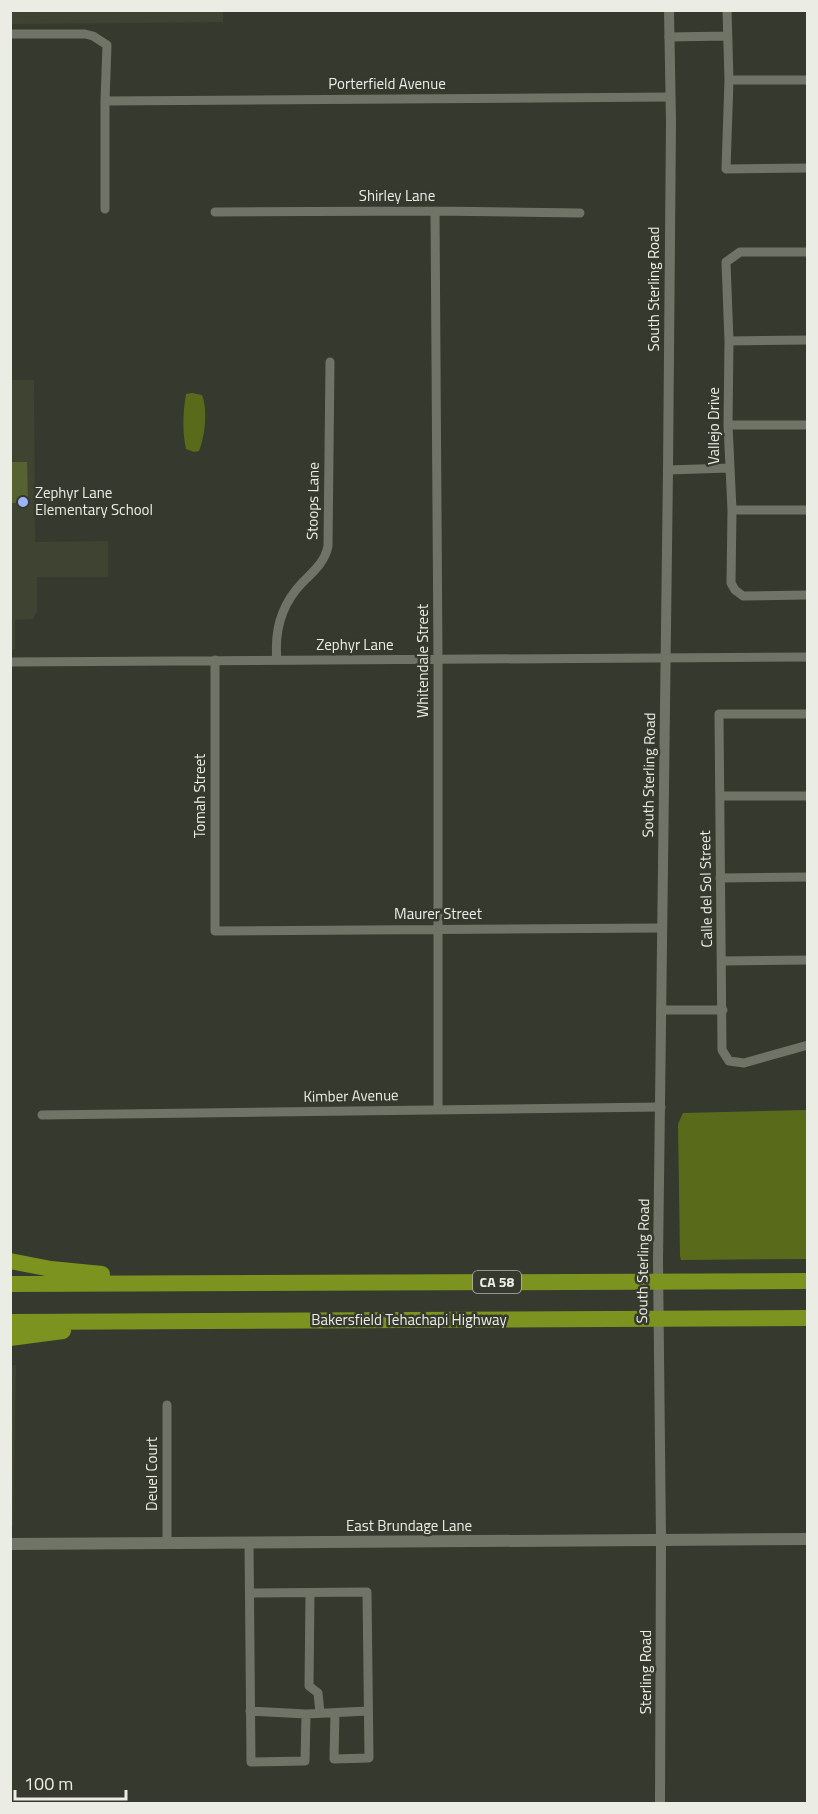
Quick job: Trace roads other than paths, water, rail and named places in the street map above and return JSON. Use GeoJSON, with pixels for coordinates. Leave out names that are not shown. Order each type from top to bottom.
{"type":"FeatureCollection","features":[{"type":"Feature","properties":{"kind":"highway"},"geometry":{"type":"LineString","coordinates":[[10,1262],[51,1269],[186,1282]]}},
{"type":"Feature","properties":{"kind":"highway","name":"CA 58"},"geometry":{"type":"LineString","coordinates":[[10,1284],[807,1281]]}},
{"type":"Feature","properties":{"kind":"highway","name":"Bakersfield Tehachapi Highway"},"geometry":{"type":"LineString","coordinates":[[10,1322],[807,1318]]}},
{"type":"Feature","properties":{"kind":"highway"},"geometry":{"type":"LineString","coordinates":[[10,1338],[59,1331],[222,1321]]}},
{"type":"Feature","properties":{"kind":"main road","name":"East Brundage Lane"},"geometry":{"type":"LineString","coordinates":[[10,1544],[807,1539]]}},
{"type":"Feature","properties":{"kind":"street","name":"South Sterling Road"},"geometry":{"type":"LineString","coordinates":[[661,1540],[658,1261],[668,470],[669,10]]}},
{"type":"Feature","properties":{"kind":"street"},"geometry":{"type":"LineString","coordinates":[[727,10],[729,80],[726,169],[807,168]]}},
{"type":"Feature","properties":{"kind":"street"},"geometry":{"type":"LineString","coordinates":[[10,34],[85,34],[107,45],[105,209]]}},
{"type":"Feature","properties":{"kind":"street"},"geometry":{"type":"LineString","coordinates":[[669,37],[727,36]]}},
{"type":"Feature","properties":{"kind":"street"},"geometry":{"type":"LineString","coordinates":[[729,80],[807,80]]}},
{"type":"Feature","properties":{"kind":"street","name":"Porterfield Avenue"},"geometry":{"type":"LineString","coordinates":[[105,101],[670,97]]}},
{"type":"Feature","properties":{"kind":"street","name":"Whitendale Street"},"geometry":{"type":"LineString","coordinates":[[435,211],[438,1110]]}},
{"type":"Feature","properties":{"kind":"street","name":"Shirley Lane"},"geometry":{"type":"LineString","coordinates":[[215,212],[580,213]]}},
{"type":"Feature","properties":{"kind":"street","name":"Vallejo Drive"},"geometry":{"type":"LineString","coordinates":[[807,252],[740,252],[726,262],[729,341],[729,468],[732,510],[730,582],[743,596],[807,595]]}},
{"type":"Feature","properties":{"kind":"street"},"geometry":{"type":"LineString","coordinates":[[729,341],[807,340]]}},
{"type":"Feature","properties":{"kind":"street","name":"Stoops Lane"},"geometry":{"type":"LineString","coordinates":[[277,660],[276,637],[282,613],[294,592],[323,560],[328,546],[330,362]]}},
{"type":"Feature","properties":{"kind":"street"},"geometry":{"type":"LineString","coordinates":[[728,425],[807,425]]}},
{"type":"Feature","properties":{"kind":"street"},"geometry":{"type":"LineString","coordinates":[[668,470],[729,468]]}},
{"type":"Feature","properties":{"kind":"street"},"geometry":{"type":"LineString","coordinates":[[732,510],[807,510]]}},
{"type":"Feature","properties":{"kind":"street","name":"Zephyr Lane"},"geometry":{"type":"LineString","coordinates":[[10,662],[807,657]]}},
{"type":"Feature","properties":{"kind":"street","name":"Tomah Street"},"geometry":{"type":"LineString","coordinates":[[215,660],[215,931]]}},
{"type":"Feature","properties":{"kind":"street","name":"Calle del Sol Street"},"geometry":{"type":"LineString","coordinates":[[807,714],[719,714],[722,1050],[729,1061],[744,1063],[807,1045]]}},
{"type":"Feature","properties":{"kind":"street"},"geometry":{"type":"LineString","coordinates":[[720,796],[807,796]]}},
{"type":"Feature","properties":{"kind":"street"},"geometry":{"type":"LineString","coordinates":[[720,878],[807,877]]}},
{"type":"Feature","properties":{"kind":"street","name":"Maurer Street"},"geometry":{"type":"LineString","coordinates":[[215,931],[661,928]]}},
{"type":"Feature","properties":{"kind":"street"},"geometry":{"type":"LineString","coordinates":[[722,961],[807,960]]}},
{"type":"Feature","properties":{"kind":"street"},"geometry":{"type":"LineString","coordinates":[[661,1010],[723,1010]]}},
{"type":"Feature","properties":{"kind":"street","name":"Kimber Avenue"},"geometry":{"type":"LineString","coordinates":[[42,1115],[661,1107]]}},
{"type":"Feature","properties":{"kind":"street","name":"Deuel Court"},"geometry":{"type":"LineString","coordinates":[[167,1405],[167,1543]]}},
{"type":"Feature","properties":{"kind":"street","name":"Sterling Road"},"geometry":{"type":"LineString","coordinates":[[660,1803],[661,1540]]}},
{"type":"Feature","properties":{"kind":"street"},"geometry":{"type":"LineString","coordinates":[[249,1542],[251,1762],[305,1761],[306,1714]]}},
{"type":"Feature","properties":{"kind":"street"},"geometry":{"type":"LineString","coordinates":[[251,1593],[367,1592],[369,1758],[334,1759],[334,1713]]}},
{"type":"Feature","properties":{"kind":"street"},"geometry":{"type":"LineString","coordinates":[[310,1593],[309,1686],[318,1693],[320,1713]]}},
{"type":"Feature","properties":{"kind":"street"},"geometry":{"type":"LineString","coordinates":[[250,1711],[306,1714],[369,1711]]}},
{"type":"Feature","properties":{"kind":"place","name":"Zephyr Lane Elementary School"},"geometry":{"type":"Point","coordinates":[23,502]}}]}
